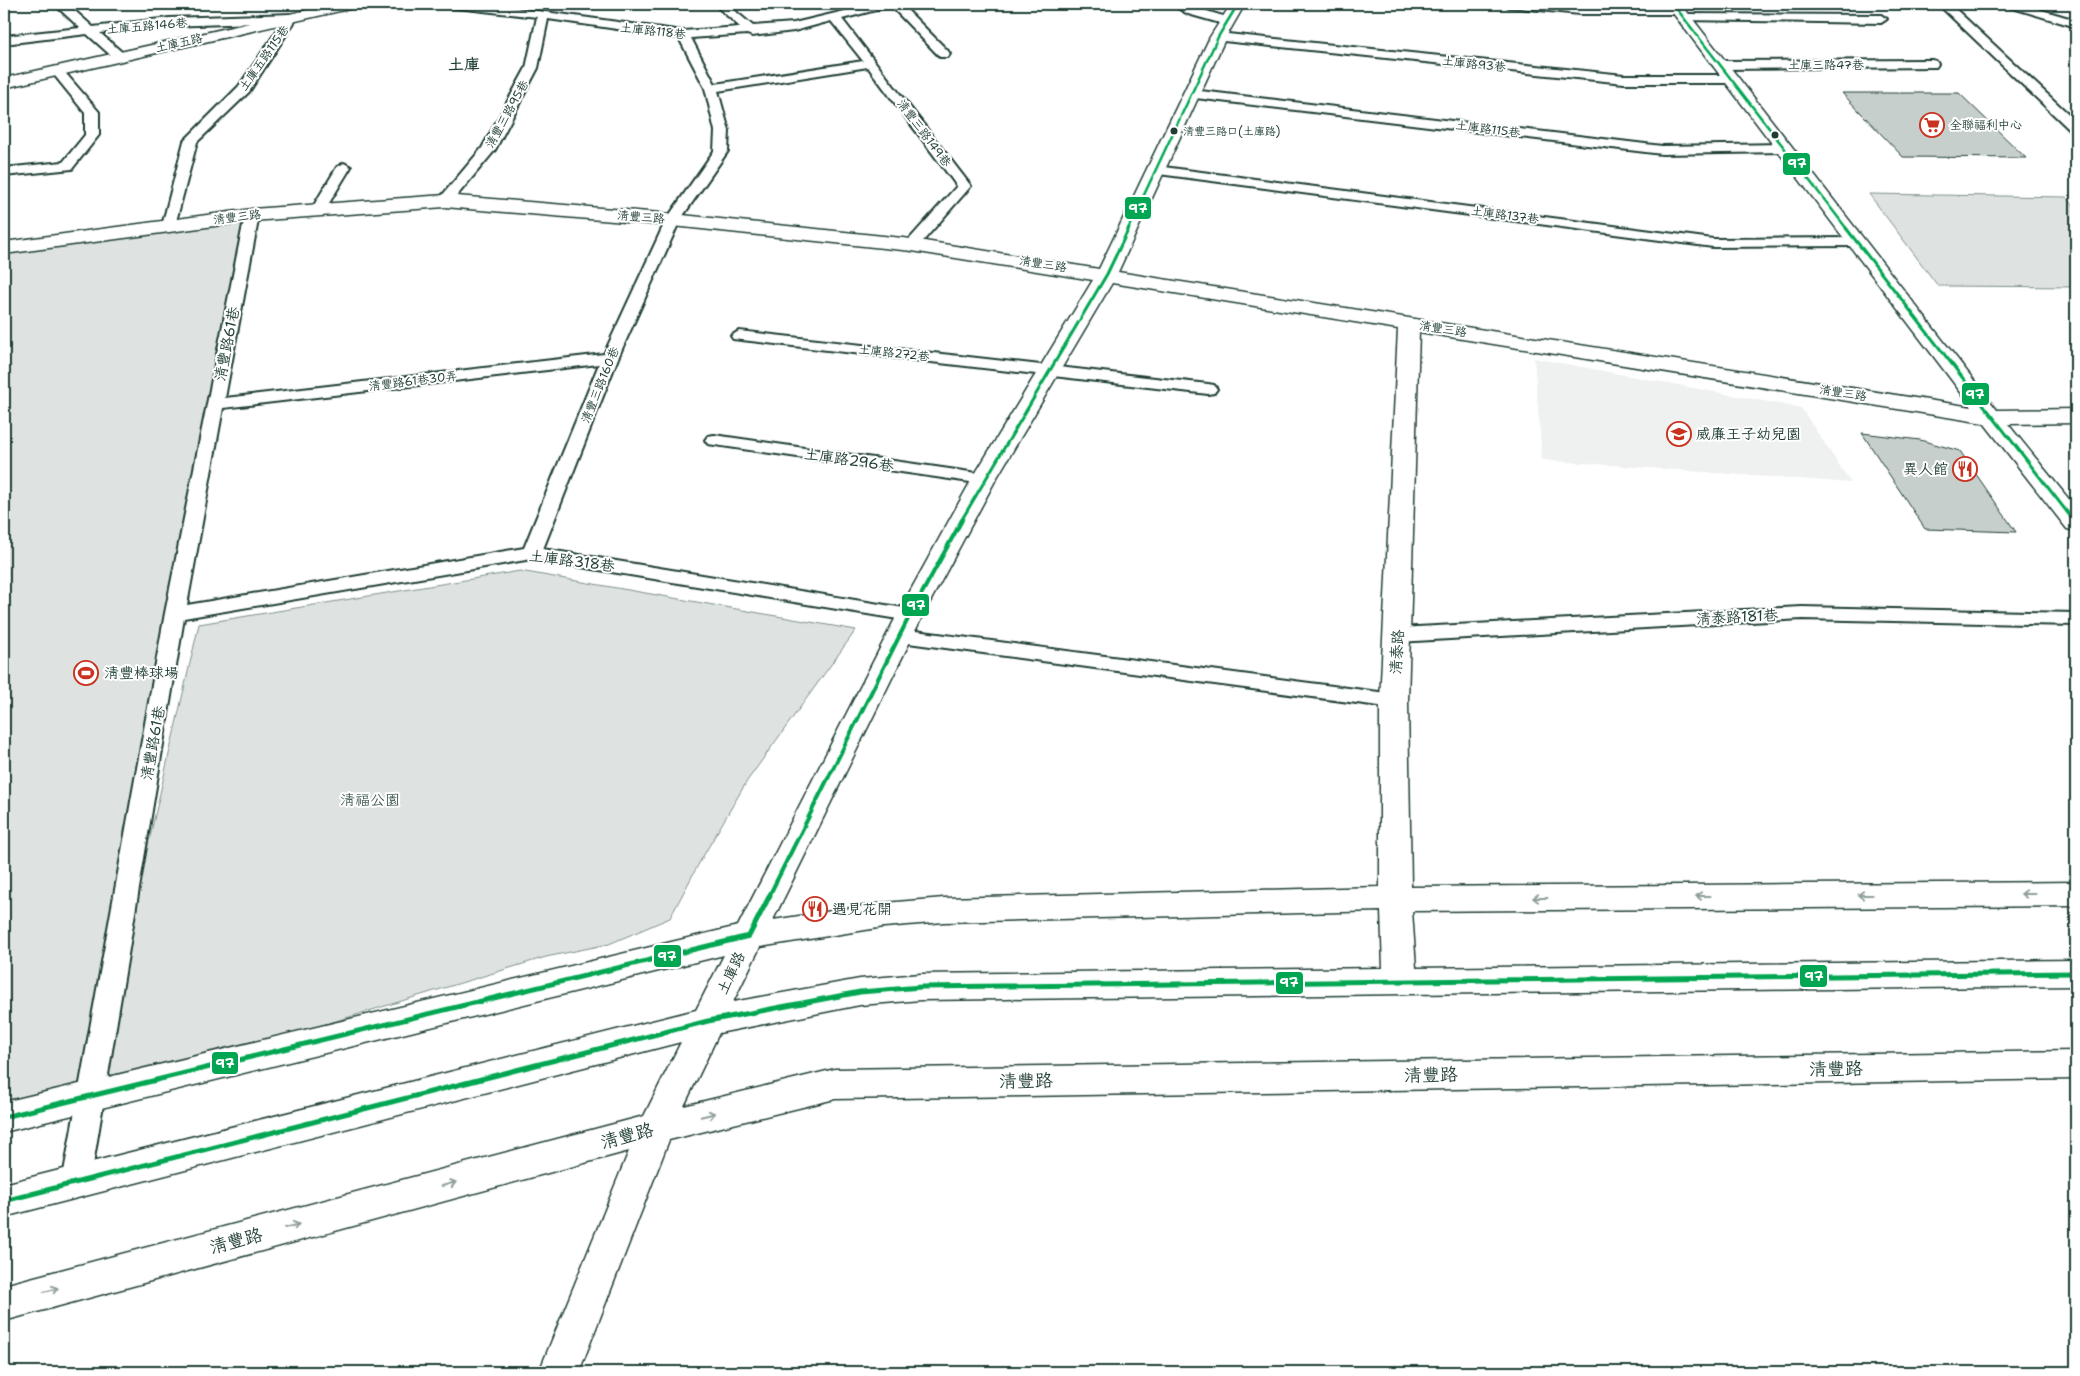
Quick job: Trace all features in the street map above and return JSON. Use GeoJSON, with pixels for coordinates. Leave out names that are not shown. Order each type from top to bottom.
{"type":"FeatureCollection","features":[{"type":"Feature","properties":{"kind":"street","name":"土庫五路"},"geometry":{"type":"LineString","coordinates":[[4,83],[354,4]]}},
{"type":"Feature","properties":{"kind":"street"},"geometry":{"type":"LineString","coordinates":[[1678,11],[1990,417],[2076,524]]}},
{"type":"Feature","properties":{"kind":"street","name":"土庫路"},"geometry":{"type":"LineString","coordinates":[[559,1372],[656,1128],[749,936],[910,615],[984,479],[1107,274],[1228,21]]}},
{"type":"Feature","properties":{"kind":"street","name":"清豐三路"},"geometry":{"type":"LineString","coordinates":[[4,248],[252,214],[445,201],[673,220],[912,244],[1990,417],[2076,416]]}},
{"type":"Feature","properties":{"kind":"street","name":"清泰路"},"geometry":{"type":"LineString","coordinates":[[1400,980],[1396,899],[1394,701],[1409,324]]}},
{"type":"Feature","properties":{"kind":"street"},"geometry":{"type":"LineString","coordinates":[[4,1117],[749,936],[884,915],[944,910],[1396,899],[2076,894]]}},
{"type":"Feature","properties":{"kind":"street"},"geometry":{"type":"LineString","coordinates":[[4,1201],[708,1022],[860,992],[921,986],[2076,973]]}},
{"type":"Feature","properties":{"kind":"street","name":"清豐路"},"geometry":{"type":"LineString","coordinates":[[4,1303],[656,1128],[835,1084],[2076,1065]]}},
{"type":"Feature","properties":{"kind":"lane"},"geometry":{"type":"LineString","coordinates":[[60,4],[120,57]]}},
{"type":"Feature","properties":{"kind":"lane","name":"土庫路118巷"},"geometry":{"type":"LineString","coordinates":[[448,4],[543,15],[683,35],[752,32],[794,27],[887,4]]}},
{"type":"Feature","properties":{"kind":"lane"},"geometry":{"type":"LineString","coordinates":[[720,4],[752,32]]}},
{"type":"Feature","properties":{"kind":"lane"},"geometry":{"type":"LineString","coordinates":[[895,4],[944,54]]}},
{"type":"Feature","properties":{"kind":"lane","name":"土庫路93巷"},"geometry":{"type":"LineString","coordinates":[[1177,4],[1192,12],[1228,21],[1624,79],[1725,72]]}},
{"type":"Feature","properties":{"kind":"lane"},"geometry":{"type":"LineString","coordinates":[[1509,4],[1580,11],[1678,11],[1881,19]]}},
{"type":"Feature","properties":{"kind":"lane"},"geometry":{"type":"LineString","coordinates":[[1944,4],[2076,128]]}},
{"type":"Feature","properties":{"kind":"lane"},"geometry":{"type":"LineString","coordinates":[[2010,4],[2076,24]]}},
{"type":"Feature","properties":{"kind":"lane","name":"清豐三路95巷"},"geometry":{"type":"LineString","coordinates":[[445,201],[488,150],[532,68],[543,15]]}},
{"type":"Feature","properties":{"kind":"lane","name":"土庫五路146巷"},"geometry":{"type":"LineString","coordinates":[[4,40],[169,22],[292,18]]}},
{"type":"Feature","properties":{"kind":"lane","name":"土庫五路115巷"},"geometry":{"type":"LineString","coordinates":[[169,226],[191,141],[244,89],[292,18]]}},
{"type":"Feature","properties":{"kind":"lane","name":"清豐三路149巷"},"geometry":{"type":"LineString","coordinates":[[835,18],[964,186],[912,244]]}},
{"type":"Feature","properties":{"kind":"lane","name":"清豐三路160巷"},"geometry":{"type":"LineString","coordinates":[[532,552],[610,358],[673,220],[721,151],[722,131],[711,88],[683,35]]}},
{"type":"Feature","properties":{"kind":"lane"},"geometry":{"type":"LineString","coordinates":[[711,88],[871,63]]}},
{"type":"Feature","properties":{"kind":"lane","name":"土庫三路47巷"},"geometry":{"type":"LineString","coordinates":[[1725,72],[1932,64]]}},
{"type":"Feature","properties":{"kind":"lane"},"geometry":{"type":"LineString","coordinates":[[4,172],[67,166],[92,135],[92,112],[57,71]]}},
{"type":"Feature","properties":{"kind":"lane","name":"土庫路115巷"},"geometry":{"type":"LineString","coordinates":[[1192,94],[1662,150],[1784,148]]}},
{"type":"Feature","properties":{"kind":"lane"},"geometry":{"type":"LineString","coordinates":[[318,210],[344,167]]}},
{"type":"Feature","properties":{"kind":"lane","name":"土庫路137巷"},"geometry":{"type":"LineString","coordinates":[[1156,170],[1713,242],[1856,242]]}},
{"type":"Feature","properties":{"kind":"lane","name":"清豐路61巷"},"geometry":{"type":"LineString","coordinates":[[76,1183],[175,613],[252,214]]}},
{"type":"Feature","properties":{"kind":"lane","name":"土庫路272巷"},"geometry":{"type":"LineString","coordinates":[[739,336],[1208,389]]}},
{"type":"Feature","properties":{"kind":"lane","name":"清豐路61巷30弄"},"geometry":{"type":"LineString","coordinates":[[216,404],[610,358]]}},
{"type":"Feature","properties":{"kind":"lane","name":"土庫路296巷"},"geometry":{"type":"LineString","coordinates":[[714,440],[984,479]]}},
{"type":"Feature","properties":{"kind":"lane","name":"土庫路318巷"},"geometry":{"type":"LineString","coordinates":[[175,613],[532,552],[910,615]]}},
{"type":"Feature","properties":{"kind":"lane","name":"清泰路181巷"},"geometry":{"type":"LineString","coordinates":[[1398,635],[1802,613],[2076,619]]}},
{"type":"Feature","properties":{"kind":"lane"},"geometry":{"type":"LineString","coordinates":[[900,636],[1394,701]]}},
{"type":"Feature","properties":{"kind":"shaded area","name":"威廉王子幼兒園"},"geometry":{"type":"Polygon","coordinates":[[[1534,358],[1801,408],[1851,483],[1542,460],[1534,358]]]}},
{"type":"Feature","properties":{"kind":"green space"},"geometry":{"type":"Polygon","coordinates":[[[1869,194],[2066,197],[2076,208],[2076,287],[1938,286],[1869,194]]]}},
{"type":"Feature","properties":{"kind":"green space","name":"清福公園"},"geometry":{"type":"Polygon","coordinates":[[[252,215],[94,1080],[199,624],[520,571],[856,630],[747,781],[698,865],[670,918],[609,944],[546,957],[90,1096],[4,1116],[4,250],[252,215]]]}},
{"type":"Feature","properties":{"kind":"building","name":"全聯福利中心"},"geometry":{"type":"Polygon","coordinates":[[[1842,93],[1959,93],[2026,158],[1903,157],[1842,93]]]}},
{"type":"Feature","properties":{"kind":"building"},"geometry":{"type":"Polygon","coordinates":[[[1862,433],[1920,440],[1960,451],[2016,532],[1925,529],[1862,433]]]}},
{"type":"Feature","properties":{"kind":"transit line","name":"97"},"geometry":{"type":"LineString","coordinates":[[4,1117],[749,936],[910,615],[984,479],[1107,274],[1218,37],[1238,4]]}},
{"type":"Feature","properties":{"kind":"transit line","name":"97"},"geometry":{"type":"LineString","coordinates":[[1673,4],[2076,524]]}},
{"type":"Feature","properties":{"kind":"transit line","name":"97"},"geometry":{"type":"LineString","coordinates":[[4,1201],[708,1021],[860,992],[921,987],[2076,973]]}},
{"type":"Feature","properties":{"kind":"place","name":"全聯福利中心"},"geometry":{"type":"Point","coordinates":[1932,125]}},
{"type":"Feature","properties":{"kind":"place","name":"清豐三路口(土庫路)"},"geometry":{"type":"Point","coordinates":[1174,131]}},
{"type":"Feature","properties":{"kind":"place","name":"威廉王子幼兒園"},"geometry":{"type":"Point","coordinates":[1679,434]}},
{"type":"Feature","properties":{"kind":"place","name":"異人館"},"geometry":{"type":"Point","coordinates":[1965,469]}},
{"type":"Feature","properties":{"kind":"place","name":"清豐棒球場"},"geometry":{"type":"Point","coordinates":[86,673]}},
{"type":"Feature","properties":{"kind":"place","name":"遇見花開"},"geometry":{"type":"Point","coordinates":[815,909]}},
{"type":"Feature","properties":{"kind":"district","name":"土庫"},"geometry":{"type":"Point","coordinates":[464,64]}}]}
